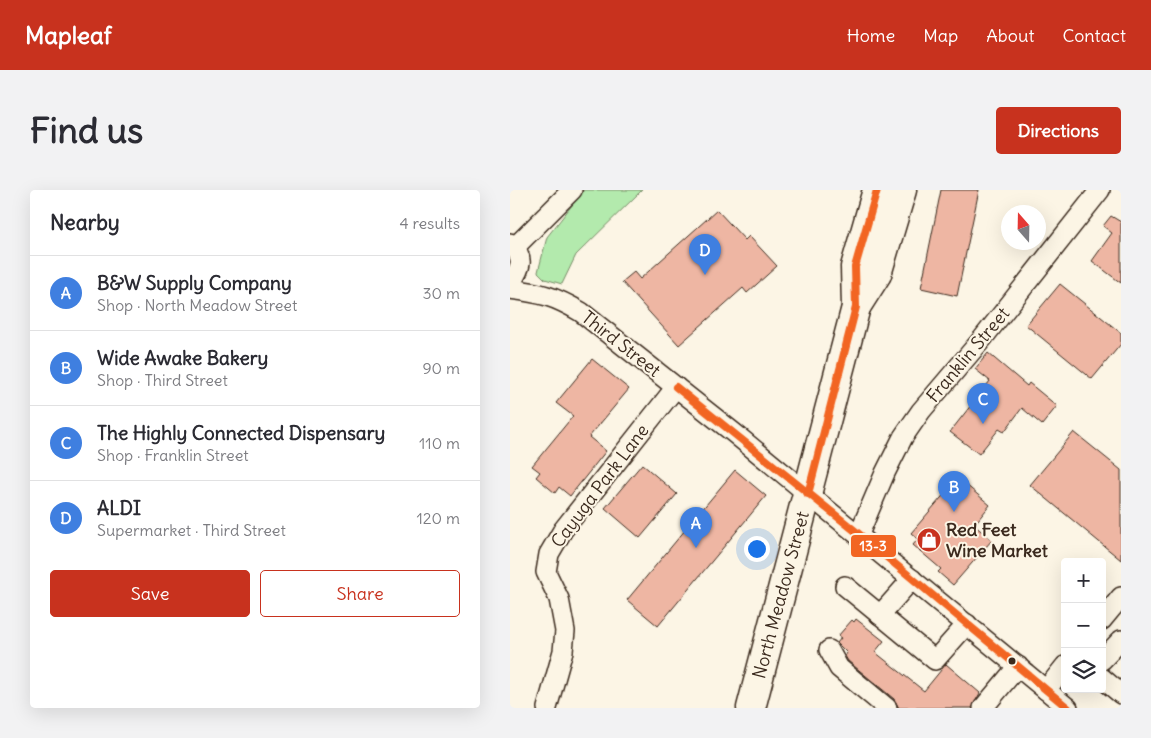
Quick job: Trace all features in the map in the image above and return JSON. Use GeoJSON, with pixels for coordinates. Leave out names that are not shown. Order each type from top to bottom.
{"type":"FeatureCollection","features":[{"type":"Feature","properties":{"kind":"highway","name":"North Meadow Street"},"geometry":{"type":"LineString","coordinates":[[751,708],[856,307],[855,267],[877,190]]}},
{"type":"Feature","properties":{"kind":"highway","name":"North Meadow Street"},"geometry":{"type":"LineString","coordinates":[[856,307],[877,274],[902,190]]}},
{"type":"Feature","properties":{"kind":"street"},"geometry":{"type":"LineString","coordinates":[[510,284],[520,270],[520,256],[513,245],[572,190]]}},
{"type":"Feature","properties":{"kind":"street","name":"Franklin Street"},"geometry":{"type":"LineString","coordinates":[[859,534],[885,473],[903,437],[921,411],[984,338],[1100,190]]}},
{"type":"Feature","properties":{"kind":"street","name":"Third Street"},"geometry":{"type":"LineString","coordinates":[[510,289],[540,293],[557,298],[581,312],[859,534],[1065,707]]}},
{"type":"Feature","properties":{"kind":"street","name":"Cayuga Park Lane"},"geometry":{"type":"LineString","coordinates":[[547,708],[563,651],[565,631],[559,599],[546,572],[549,554],[563,530],[676,387]]}},
{"type":"Feature","properties":{"kind":"street"},"geometry":{"type":"LineString","coordinates":[[880,615],[912,579]]}},
{"type":"Feature","properties":{"kind":"street"},"geometry":{"type":"LineString","coordinates":[[845,586],[935,660],[967,624]]}},
{"type":"Feature","properties":{"kind":"street"},"geometry":{"type":"LineString","coordinates":[[1106,615],[1121,598]]}},
{"type":"Feature","properties":{"kind":"street"},"geometry":{"type":"LineString","coordinates":[[1106,656],[1121,640]]}},
{"type":"Feature","properties":{"kind":"street"},"geometry":{"type":"LineString","coordinates":[[829,650],[839,668],[887,708]]}},
{"type":"Feature","properties":{"kind":"street"},"geometry":{"type":"LineString","coordinates":[[983,708],[1018,666]]}},
{"type":"Feature","properties":{"kind":"street"},"geometry":{"type":"LineString","coordinates":[[1046,690],[1061,671]]}},
{"type":"Feature","properties":{"kind":"green space"},"geometry":{"type":"Polygon","coordinates":[[[584,190],[642,190],[576,255],[562,284],[545,279],[538,272],[547,237],[584,190]]]}},
{"type":"Feature","properties":{"kind":"building"},"geometry":{"type":"Polygon","coordinates":[[[941,190],[979,190],[957,296],[921,288],[941,190]]]}},
{"type":"Feature","properties":{"kind":"building"},"geometry":{"type":"Polygon","coordinates":[[[717,210],[745,240],[749,236],[777,266],[747,293],[743,288],[679,345],[622,282],[634,272],[640,279],[717,210]]]}},
{"type":"Feature","properties":{"kind":"building"},"geometry":{"type":"Polygon","coordinates":[[[1111,216],[1121,222],[1121,283],[1092,261],[1112,233],[1103,226],[1111,216]]]}},
{"type":"Feature","properties":{"kind":"building"},"geometry":{"type":"Polygon","coordinates":[[[1060,284],[1121,333],[1121,344],[1092,379],[1026,325],[1060,284]]]}},
{"type":"Feature","properties":{"kind":"building"},"geometry":{"type":"Polygon","coordinates":[[[988,353],[1027,386],[1029,383],[1057,406],[1042,425],[1022,408],[1004,432],[999,429],[979,454],[950,432],[990,381],[975,369],[988,353]]]}},
{"type":"Feature","properties":{"kind":"building"},"geometry":{"type":"Polygon","coordinates":[[[592,359],[629,389],[589,437],[606,451],[570,496],[559,487],[555,493],[536,477],[540,472],[532,466],[573,416],[556,403],[592,359]]]}},
{"type":"Feature","properties":{"kind":"building"},"geometry":{"type":"Polygon","coordinates":[[[1074,432],[1121,470],[1121,560],[1030,485],[1074,432]]]}},
{"type":"Feature","properties":{"kind":"building"},"geometry":{"type":"Polygon","coordinates":[[[642,464],[677,494],[640,538],[605,508],[642,464]]]}},
{"type":"Feature","properties":{"kind":"building"},"geometry":{"type":"Polygon","coordinates":[[[735,470],[766,496],[658,626],[627,600],[735,470]]]}},
{"type":"Feature","properties":{"kind":"building"},"geometry":{"type":"Polygon","coordinates":[[[965,484],[990,505],[974,525],[992,540],[953,585],[938,572],[941,569],[913,545],[918,539],[911,533],[947,491],[954,497],[965,484]]]}},
{"type":"Feature","properties":{"kind":"building"},"geometry":{"type":"Polygon","coordinates":[[[856,619],[884,641],[875,652],[924,691],[946,664],[980,693],[972,708],[899,708],[894,699],[848,661],[845,656],[847,653],[837,643],[841,638],[838,636],[852,620],[854,622],[856,619]]]}},
{"type":"Feature","properties":{"kind":"transit line","name":"13-3"},"geometry":{"type":"LineString","coordinates":[[808,494],[856,307],[855,267],[877,190]]}},
{"type":"Feature","properties":{"kind":"transit line","name":"13-3"},"geometry":{"type":"LineString","coordinates":[[676,387],[859,534],[1068,708]]}},
{"type":"Feature","properties":{"kind":"place","name":"ALDI"},"geometry":{"type":"Point","coordinates":[705,275]}},
{"type":"Feature","properties":{"kind":"place","name":"The Highly Connected Dispensary"},"geometry":{"type":"Point","coordinates":[983,424]}},
{"type":"Feature","properties":{"kind":"place","name":"Wide Awake Bakery"},"geometry":{"type":"Point","coordinates":[954,512]}},
{"type":"Feature","properties":{"kind":"place","name":"Red Feet Wine Market"},"geometry":{"type":"Point","coordinates":[929,540]}},
{"type":"Feature","properties":{"kind":"place","name":"B&W Supply Company"},"geometry":{"type":"Point","coordinates":[696,548]}}]}
